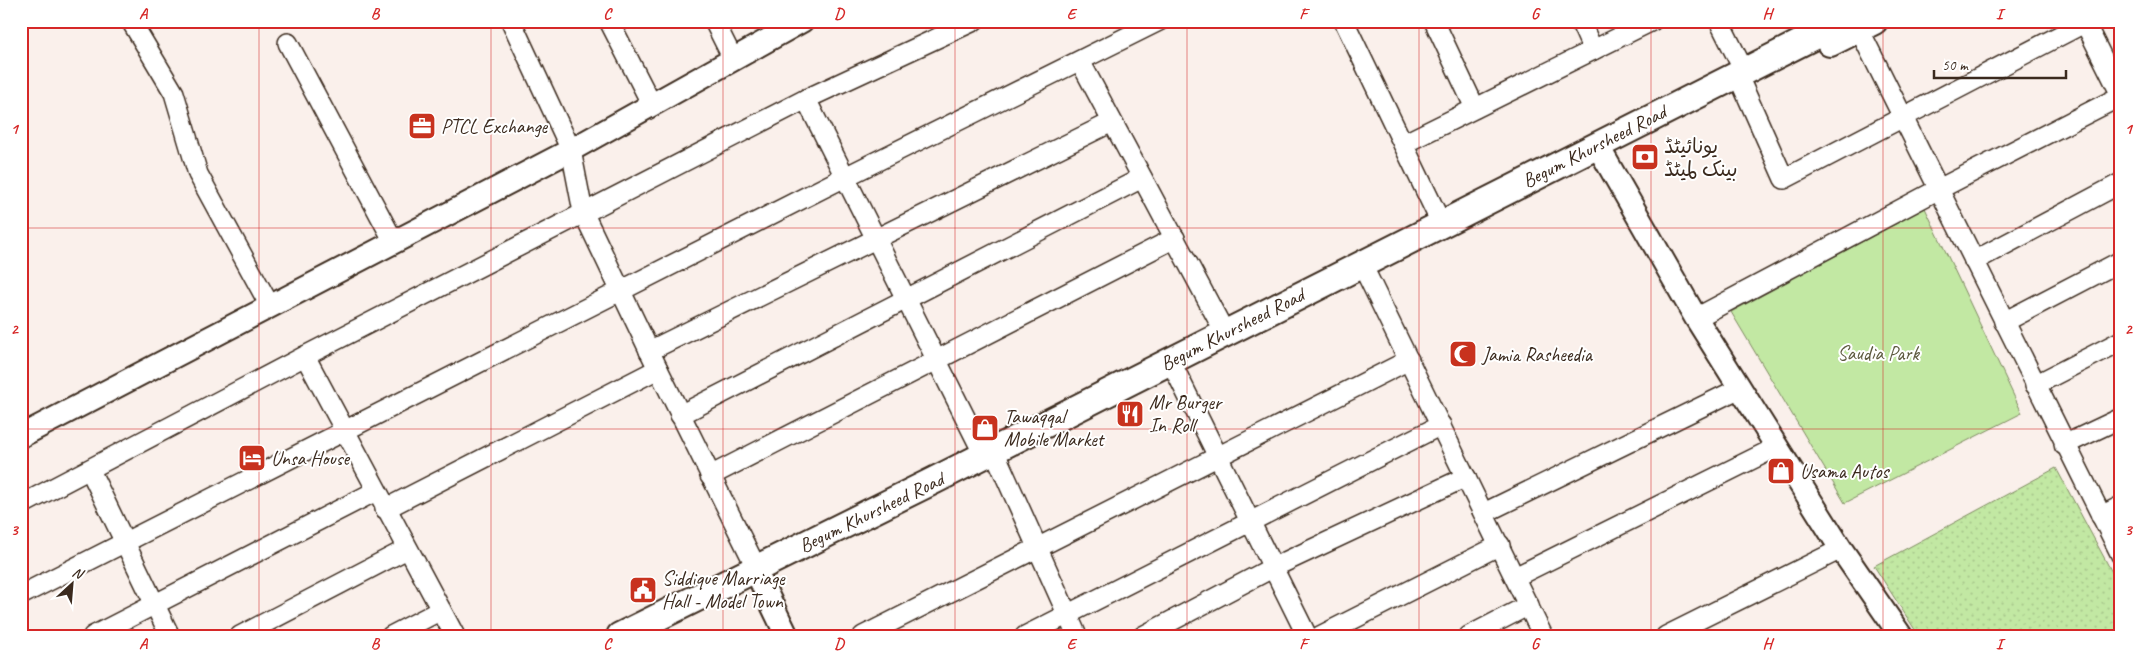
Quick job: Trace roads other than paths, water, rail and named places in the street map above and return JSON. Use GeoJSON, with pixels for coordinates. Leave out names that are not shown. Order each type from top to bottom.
{"type":"FeatureCollection","features":[{"type":"Feature","properties":{"kind":"main road","name":"Begum Khursheed Road"},"geometry":{"type":"LineString","coordinates":[[620,636],[759,576],[1083,413],[1225,333],[1381,265],[1441,223],[1859,24]]}},
{"type":"Feature","properties":{"kind":"main road","name":"Begum Khursheed Road"},"geometry":{"type":"LineString","coordinates":[[1083,413],[1177,374],[1381,265],[1604,157],[1744,79]]}},
{"type":"Feature","properties":{"kind":"main road","name":"Begum Khursheed Road"},"geometry":{"type":"LineString","coordinates":[[658,636],[759,576]]}},
{"type":"Feature","properties":{"kind":"street"},"geometry":{"type":"LineString","coordinates":[[131,21],[174,93],[198,174],[270,306]]}},
{"type":"Feature","properties":{"kind":"street"},"geometry":{"type":"LineString","coordinates":[[511,21],[571,150],[583,212],[787,636]]}},
{"type":"Feature","properties":{"kind":"street"},"geometry":{"type":"LineString","coordinates":[[609,21],[652,105]]}},
{"type":"Feature","properties":{"kind":"street"},"geometry":{"type":"LineString","coordinates":[[714,21],[734,59]]}},
{"type":"Feature","properties":{"kind":"street"},"geometry":{"type":"LineString","coordinates":[[21,436],[571,150],[802,21]]}},
{"type":"Feature","properties":{"kind":"street"},"geometry":{"type":"LineString","coordinates":[[21,505],[583,212],[806,99],[974,21]]}},
{"type":"Feature","properties":{"kind":"street"},"geometry":{"type":"LineString","coordinates":[[21,595],[620,290],[1159,21]]}},
{"type":"Feature","properties":{"kind":"street"},"geometry":{"type":"LineString","coordinates":[[1344,21],[1441,223]]}},
{"type":"Feature","properties":{"kind":"street"},"geometry":{"type":"LineString","coordinates":[[1434,21],[1475,108]]}},
{"type":"Feature","properties":{"kind":"street"},"geometry":{"type":"LineString","coordinates":[[1580,21],[1593,50]]}},
{"type":"Feature","properties":{"kind":"street"},"geometry":{"type":"LineString","coordinates":[[1403,144],[1593,50],[1626,27],[1652,21]]}},
{"type":"Feature","properties":{"kind":"street"},"geometry":{"type":"LineString","coordinates":[[1696,318],[1939,189],[2121,96],[2086,22],[1784,179],[1719,21]]}},
{"type":"Feature","properties":{"kind":"street"},"geometry":{"type":"LineString","coordinates":[[1859,24],[2064,445],[2121,555]]}},
{"type":"Feature","properties":{"kind":"street"},"geometry":{"type":"LineString","coordinates":[[288,42],[394,242]]}},
{"type":"Feature","properties":{"kind":"street"},"geometry":{"type":"LineString","coordinates":[[1080,60],[1225,333]]}},
{"type":"Feature","properties":{"kind":"street"},"geometry":{"type":"LineString","coordinates":[[806,99],[936,360],[992,458],[1038,548],[1077,636]]}},
{"type":"Feature","properties":{"kind":"street"},"geometry":{"type":"LineString","coordinates":[[649,351],[1112,122]]}},
{"type":"Feature","properties":{"kind":"street"},"geometry":{"type":"LineString","coordinates":[[1604,157],[1696,318],[1897,635]]}},
{"type":"Feature","properties":{"kind":"street"},"geometry":{"type":"LineString","coordinates":[[680,415],[1142,178]]}},
{"type":"Feature","properties":{"kind":"street"},"geometry":{"type":"LineString","coordinates":[[1974,261],[2121,184]]}},
{"type":"Feature","properties":{"kind":"street"},"geometry":{"type":"LineString","coordinates":[[710,476],[1175,238]]}},
{"type":"Feature","properties":{"kind":"street"},"geometry":{"type":"LineString","coordinates":[[2004,322],[2121,261]]}},
{"type":"Feature","properties":{"kind":"street"},"geometry":{"type":"LineString","coordinates":[[1381,265],[1409,360],[1543,636]]}},
{"type":"Feature","properties":{"kind":"street"},"geometry":{"type":"LineString","coordinates":[[2035,386],[2121,341]]}},
{"type":"Feature","properties":{"kind":"street"},"geometry":{"type":"LineString","coordinates":[[305,356],[385,509],[455,636]]}},
{"type":"Feature","properties":{"kind":"street"},"geometry":{"type":"LineString","coordinates":[[863,636],[1409,360]]}},
{"type":"Feature","properties":{"kind":"street"},"geometry":{"type":"LineString","coordinates":[[385,509],[658,369]]}},
{"type":"Feature","properties":{"kind":"street"},"geometry":{"type":"LineString","coordinates":[[1177,374],[1306,636]]}},
{"type":"Feature","properties":{"kind":"street"},"geometry":{"type":"LineString","coordinates":[[1484,513],[1740,388]]}},
{"type":"Feature","properties":{"kind":"street"},"geometry":{"type":"LineString","coordinates":[[2064,445],[2121,418]]}},
{"type":"Feature","properties":{"kind":"street"},"geometry":{"type":"LineString","coordinates":[[1025,636],[1441,424]]}},
{"type":"Feature","properties":{"kind":"street"},"geometry":{"type":"LineString","coordinates":[[1515,577],[1777,446]]}},
{"type":"Feature","properties":{"kind":"street"},"geometry":{"type":"LineString","coordinates":[[90,470],[170,636]]}},
{"type":"Feature","properties":{"kind":"street"},"geometry":{"type":"LineString","coordinates":[[1143,636],[1272,568],[1466,477]]}},
{"type":"Feature","properties":{"kind":"street"},"geometry":{"type":"LineString","coordinates":[[94,636],[376,491]]}},
{"type":"Feature","properties":{"kind":"street"},"geometry":{"type":"LineString","coordinates":[[2100,516],[2121,506]]}},
{"type":"Feature","properties":{"kind":"street"},"geometry":{"type":"LineString","coordinates":[[1320,636],[1500,545]]}},
{"type":"Feature","properties":{"kind":"street"},"geometry":{"type":"LineString","coordinates":[[240,636],[407,549]]}},
{"type":"Feature","properties":{"kind":"street"},"geometry":{"type":"LineString","coordinates":[[1666,636],[1841,549]]}},
{"type":"Feature","properties":{"kind":"street"},"geometry":{"type":"LineString","coordinates":[[1469,636],[1528,605]]}},
{"type":"Feature","properties":{"kind":"street"},"geometry":{"type":"LineString","coordinates":[[391,636],[441,610]]}},
{"type":"Feature","properties":{"kind":"place","name":"PTCL Exchange"},"geometry":{"type":"Point","coordinates":[422,126]}},
{"type":"Feature","properties":{"kind":"place","name":"یونائیٹڈ بینک لمیٹڈ"},"geometry":{"type":"Point","coordinates":[1645,157]}},
{"type":"Feature","properties":{"kind":"place","name":"Jamia Rasheedia"},"geometry":{"type":"Point","coordinates":[1463,354]}},
{"type":"Feature","properties":{"kind":"place","name":"Mr Burger In Roll"},"geometry":{"type":"Point","coordinates":[1130,414]}},
{"type":"Feature","properties":{"kind":"place","name":"Tawaqqal Mobile Market"},"geometry":{"type":"Point","coordinates":[985,428]}},
{"type":"Feature","properties":{"kind":"place","name":"Unsa House"},"geometry":{"type":"Point","coordinates":[252,458]}},
{"type":"Feature","properties":{"kind":"place","name":"Usama Autos"},"geometry":{"type":"Point","coordinates":[1781,471]}},
{"type":"Feature","properties":{"kind":"place","name":"Siddique Marriage Hall - Model Town"},"geometry":{"type":"Point","coordinates":[643,590]}},
{"type":"Feature","properties":{"kind":"park label","name":"Saudia Park"},"geometry":{"type":"Point","coordinates":[1878,353]}}]}
